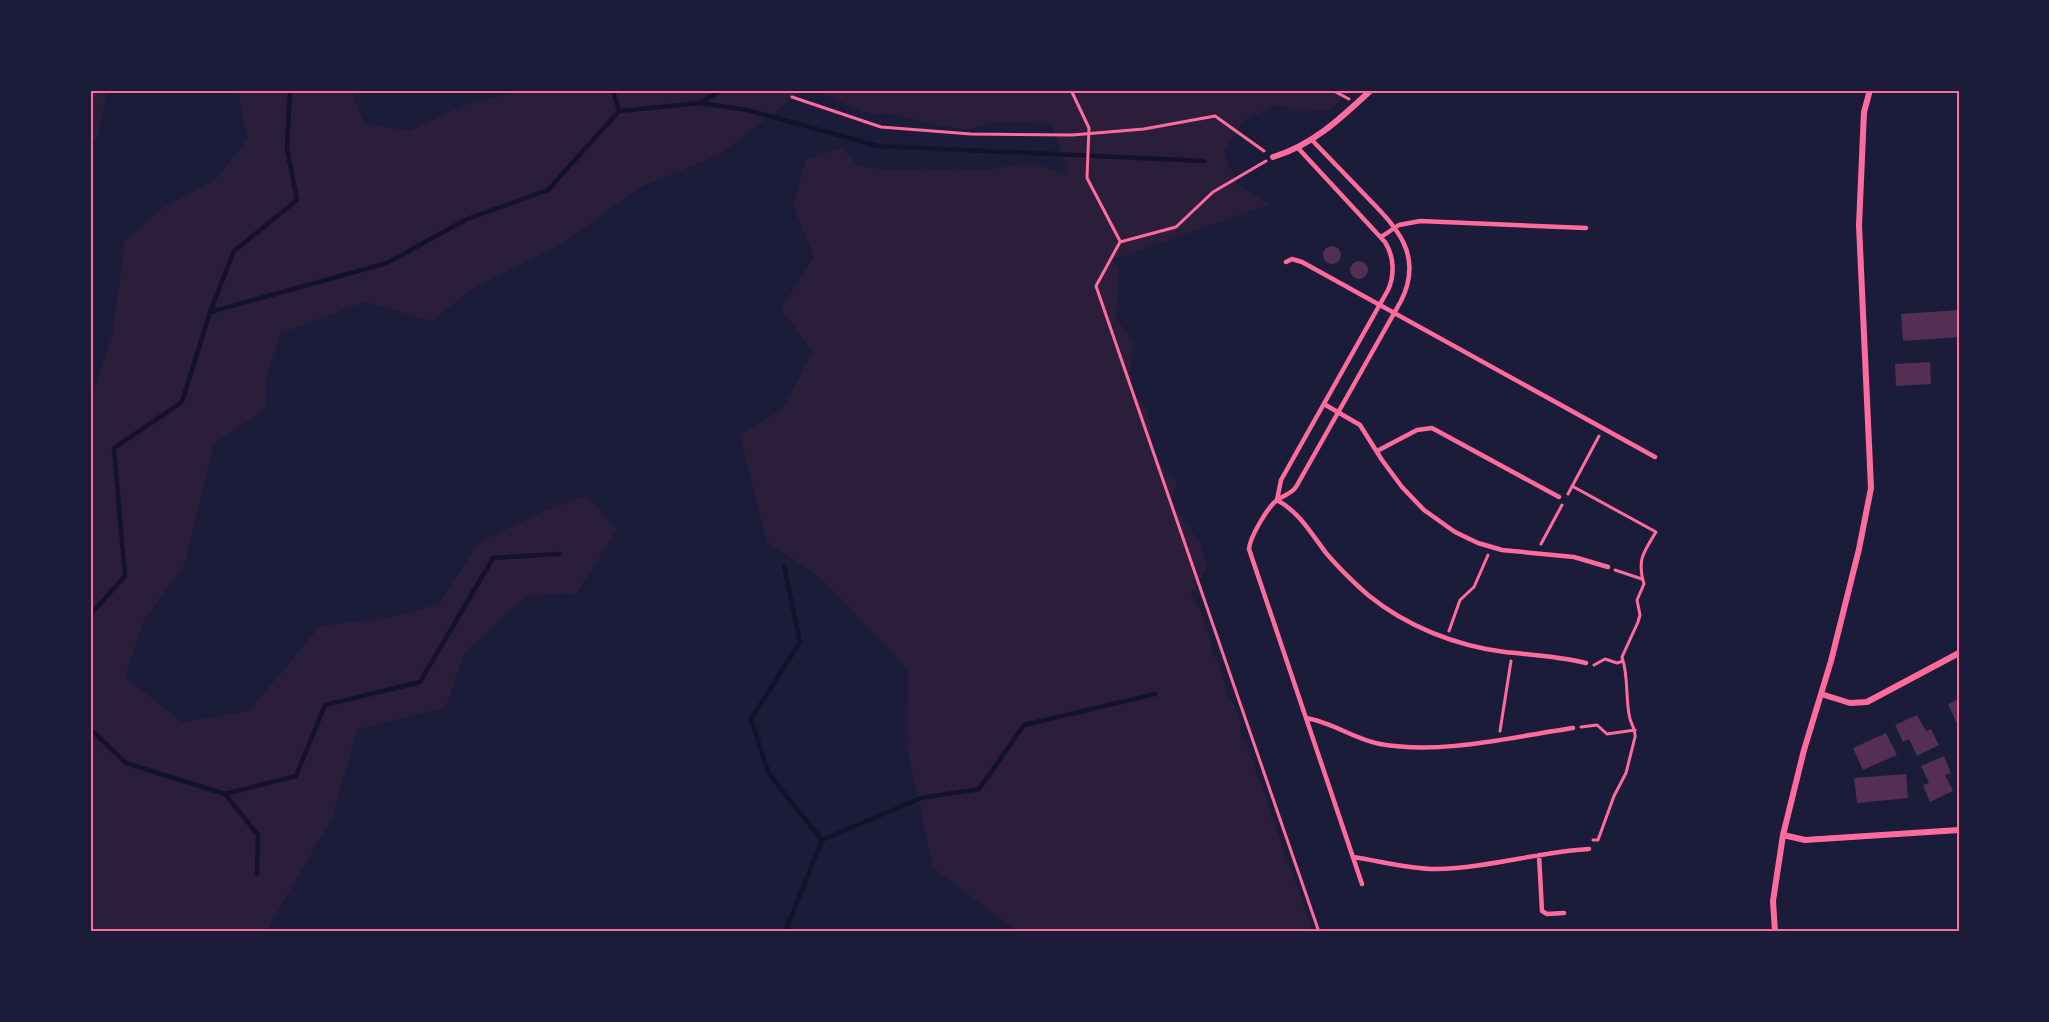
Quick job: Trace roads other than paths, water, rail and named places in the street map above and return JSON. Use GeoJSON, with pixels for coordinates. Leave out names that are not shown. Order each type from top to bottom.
{"type":"FeatureCollection","features":[{"type":"Feature","properties":{"kind":"street"},"geometry":{"type":"LineString","coordinates":[[1273,157],[1312,140],[1338,122],[1371,90]]}},
{"type":"Feature","properties":{"kind":"street"},"geometry":{"type":"LineString","coordinates":[[1775,932],[1773,902],[1783,835],[1859,549],[1871,488],[1859,225],[1864,112],[1869,90]]}},
{"type":"Feature","properties":{"kind":"street"},"geometry":{"type":"LineString","coordinates":[[1821,694],[1850,703],[1867,702],[1959,653]]}},
{"type":"Feature","properties":{"kind":"street"},"geometry":{"type":"LineString","coordinates":[[1783,835],[1805,840],[1959,830]]}},
{"type":"Feature","properties":{"kind":"lane"},"geometry":{"type":"LineString","coordinates":[[1312,140],[1395,227],[1407,250],[1409,271],[1406,289],[1394,313],[1296,487],[1292,493],[1277,500],[1268,509],[1251,540],[1249,549],[1362,884]]}},
{"type":"Feature","properties":{"kind":"lane"},"geometry":{"type":"LineString","coordinates":[[1277,500],[1281,480],[1380,305],[1390,286],[1393,269],[1391,254],[1381,237],[1298,148]]}},
{"type":"Feature","properties":{"kind":"lane"},"geometry":{"type":"LineString","coordinates":[[1381,237],[1395,227],[1420,221],[1586,228]]}},
{"type":"Feature","properties":{"kind":"lane"},"geometry":{"type":"LineString","coordinates":[[1286,262],[1292,259],[1298,260],[1655,457]]}},
{"type":"Feature","properties":{"kind":"lane"},"geometry":{"type":"LineString","coordinates":[[1324,404],[1360,425],[1402,487],[1434,518],[1455,532],[1490,547],[1514,552],[1574,556],[1608,567]]}},
{"type":"Feature","properties":{"kind":"lane"},"geometry":{"type":"LineString","coordinates":[[1377,452],[1417,430],[1432,428],[1559,497]]}},
{"type":"Feature","properties":{"kind":"lane"},"geometry":{"type":"LineString","coordinates":[[1277,500],[1296,513],[1341,570],[1369,596],[1412,623],[1446,638],[1483,648],[1553,656],[1586,663]]}},
{"type":"Feature","properties":{"kind":"lane"},"geometry":{"type":"LineString","coordinates":[[1306,718],[1321,720],[1366,740],[1395,746],[1447,746],[1573,728]]}},
{"type":"Feature","properties":{"kind":"lane"},"geometry":{"type":"LineString","coordinates":[[1353,857],[1434,869],[1589,849]]}},
{"type":"Feature","properties":{"kind":"lane"},"geometry":{"type":"LineString","coordinates":[[1539,855],[1542,910],[1547,914],[1564,913]]}},
{"type":"Feature","properties":{"kind":"waterway"},"geometry":{"type":"LineString","coordinates":[[210,312],[234,251],[297,200],[287,149],[290,90]]}},
{"type":"Feature","properties":{"kind":"waterway"},"geometry":{"type":"LineString","coordinates":[[613,90],[619,111]]}},
{"type":"Feature","properties":{"kind":"waterway"},"geometry":{"type":"LineString","coordinates":[[90,615],[125,576],[114,448],[182,402],[210,312],[387,263],[467,219],[548,190],[619,111],[700,103],[722,90]]}},
{"type":"Feature","properties":{"kind":"waterway"},"geometry":{"type":"LineString","coordinates":[[700,103],[747,110],[878,146],[1204,161]]}},
{"type":"Feature","properties":{"kind":"waterway"},"geometry":{"type":"LineString","coordinates":[[90,729],[126,763],[225,794],[296,776],[325,705],[420,682],[493,558],[559,554]]}},
{"type":"Feature","properties":{"kind":"waterway"},"geometry":{"type":"LineString","coordinates":[[784,566],[800,642],[751,719],[769,774],[822,840]]}},
{"type":"Feature","properties":{"kind":"waterway"},"geometry":{"type":"LineString","coordinates":[[787,932],[822,840],[921,798],[979,789],[1024,725],[1155,694]]}},
{"type":"Feature","properties":{"kind":"waterway"},"geometry":{"type":"LineString","coordinates":[[225,794],[258,835],[257,874]]}}]}
